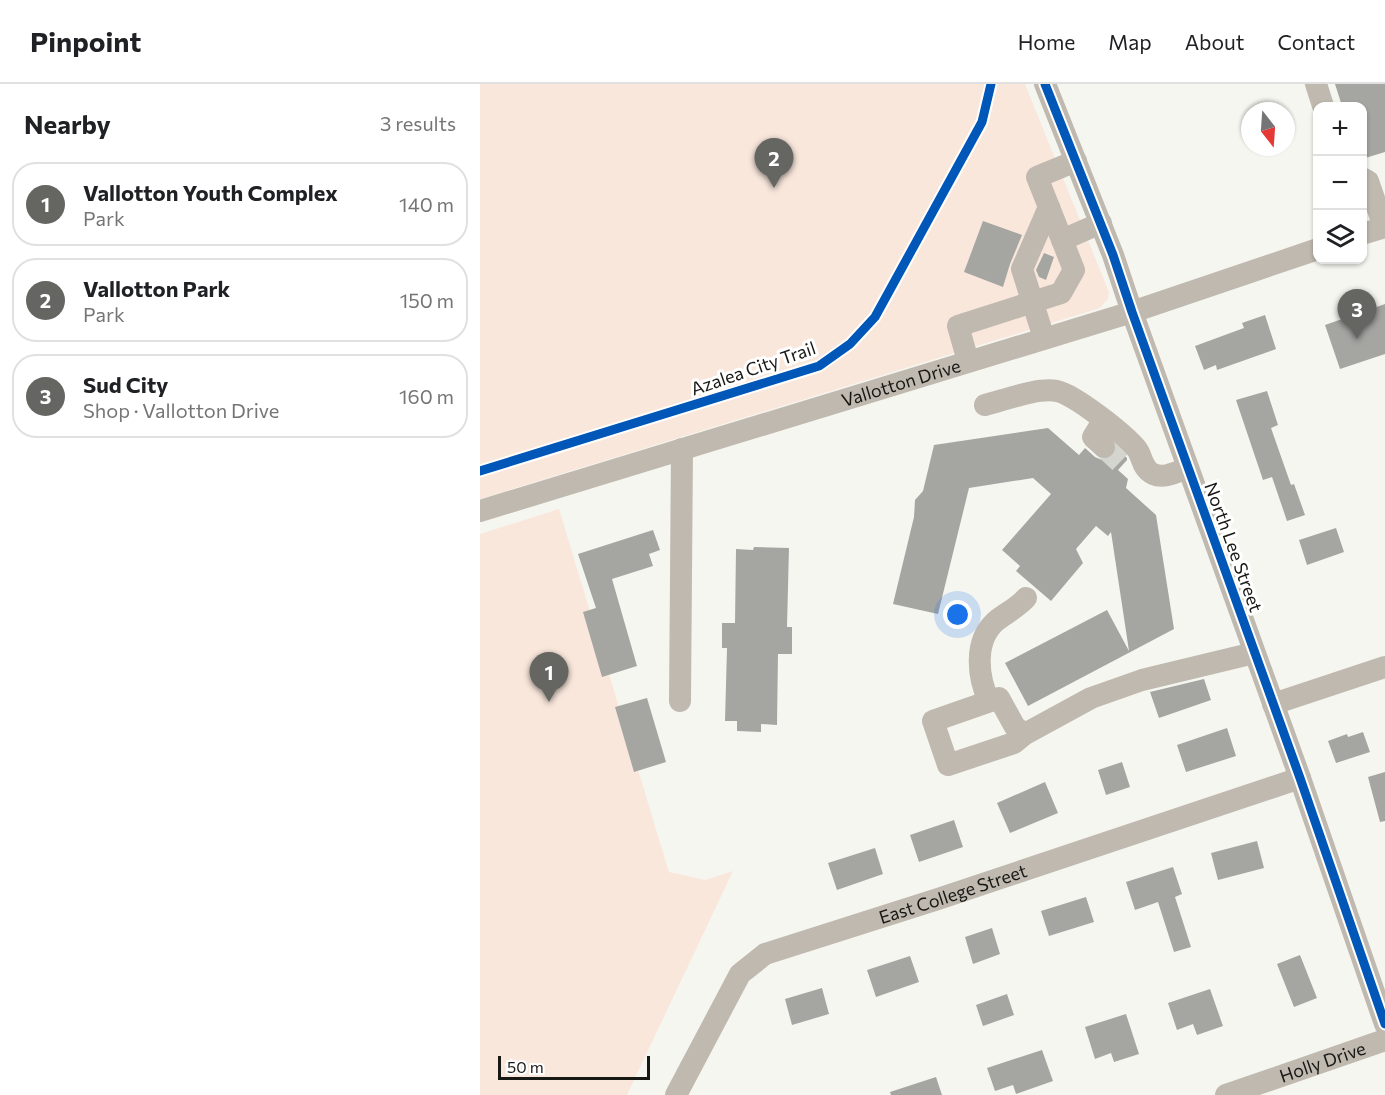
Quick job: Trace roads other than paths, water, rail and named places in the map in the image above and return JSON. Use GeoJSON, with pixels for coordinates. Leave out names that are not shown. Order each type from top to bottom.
{"type":"FeatureCollection","features":[{"type":"Feature","properties":{"kind":"street","name":"North Lee Street"},"geometry":{"type":"LineString","coordinates":[[1045,84],[1113,255],[1300,778],[1385,1024]]}},
{"type":"Feature","properties":{"kind":"street"},"geometry":{"type":"LineString","coordinates":[[1316,84],[1322,102]]}},
{"type":"Feature","properties":{"kind":"street"},"geometry":{"type":"LineString","coordinates":[[968,361],[958,326],[1061,293],[1074,270],[1037,177],[1076,161]]}},
{"type":"Feature","properties":{"kind":"street"},"geometry":{"type":"LineString","coordinates":[[1367,180],[1385,227],[1367,232]]}},
{"type":"Feature","properties":{"kind":"street"},"geometry":{"type":"LineString","coordinates":[[1044,338],[1022,269],[1048,207]]}},
{"type":"Feature","properties":{"kind":"street"},"geometry":{"type":"LineString","coordinates":[[1062,240],[1101,223]]}},
{"type":"Feature","properties":{"kind":"street","name":"Vallotton Drive"},"geometry":{"type":"LineString","coordinates":[[480,511],[1132,312],[1313,250]]}},
{"type":"Feature","properties":{"kind":"street"},"geometry":{"type":"LineString","coordinates":[[985,405],[1047,390],[1059,392],[1078,401],[1138,450],[1134,467],[1163,477],[1188,468]]}},
{"type":"Feature","properties":{"kind":"street"},"geometry":{"type":"LineString","coordinates":[[1102,421],[1093,437],[1104,447]]}},
{"type":"Feature","properties":{"kind":"street"},"geometry":{"type":"LineString","coordinates":[[680,701],[682,449]]}},
{"type":"Feature","properties":{"kind":"street"},"geometry":{"type":"LineString","coordinates":[[989,701],[979,675],[983,640],[994,622],[1017,608],[1026,598]]}},
{"type":"Feature","properties":{"kind":"street"},"geometry":{"type":"LineString","coordinates":[[1025,734],[1015,727],[999,698],[933,721],[948,765],[1014,743],[1025,734],[1092,698],[1122,687],[1186,668],[1254,653]]}},
{"type":"Feature","properties":{"kind":"street"},"geometry":{"type":"LineString","coordinates":[[1273,704],[1385,667]]}},
{"type":"Feature","properties":{"kind":"street","name":"East College Street"},"geometry":{"type":"LineString","coordinates":[[676,1095],[740,974],[765,954],[938,899],[1300,778]]}},
{"type":"Feature","properties":{"kind":"street","name":"Holly Drive"},"geometry":{"type":"LineString","coordinates":[[1226,1095],[1385,1040]]}},
{"type":"Feature","properties":{"kind":"tunnel"},"geometry":{"type":"LineString","coordinates":[[1104,447],[1123,465]]}},
{"type":"Feature","properties":{"kind":"place","name":"Vallotton Park"},"geometry":{"type":"Point","coordinates":[774,188]}},
{"type":"Feature","properties":{"kind":"place","name":"Sud City"},"geometry":{"type":"Point","coordinates":[1357,339]}},
{"type":"Feature","properties":{"kind":"place","name":"Vallotton Youth Complex"},"geometry":{"type":"Point","coordinates":[549,702]}}]}
